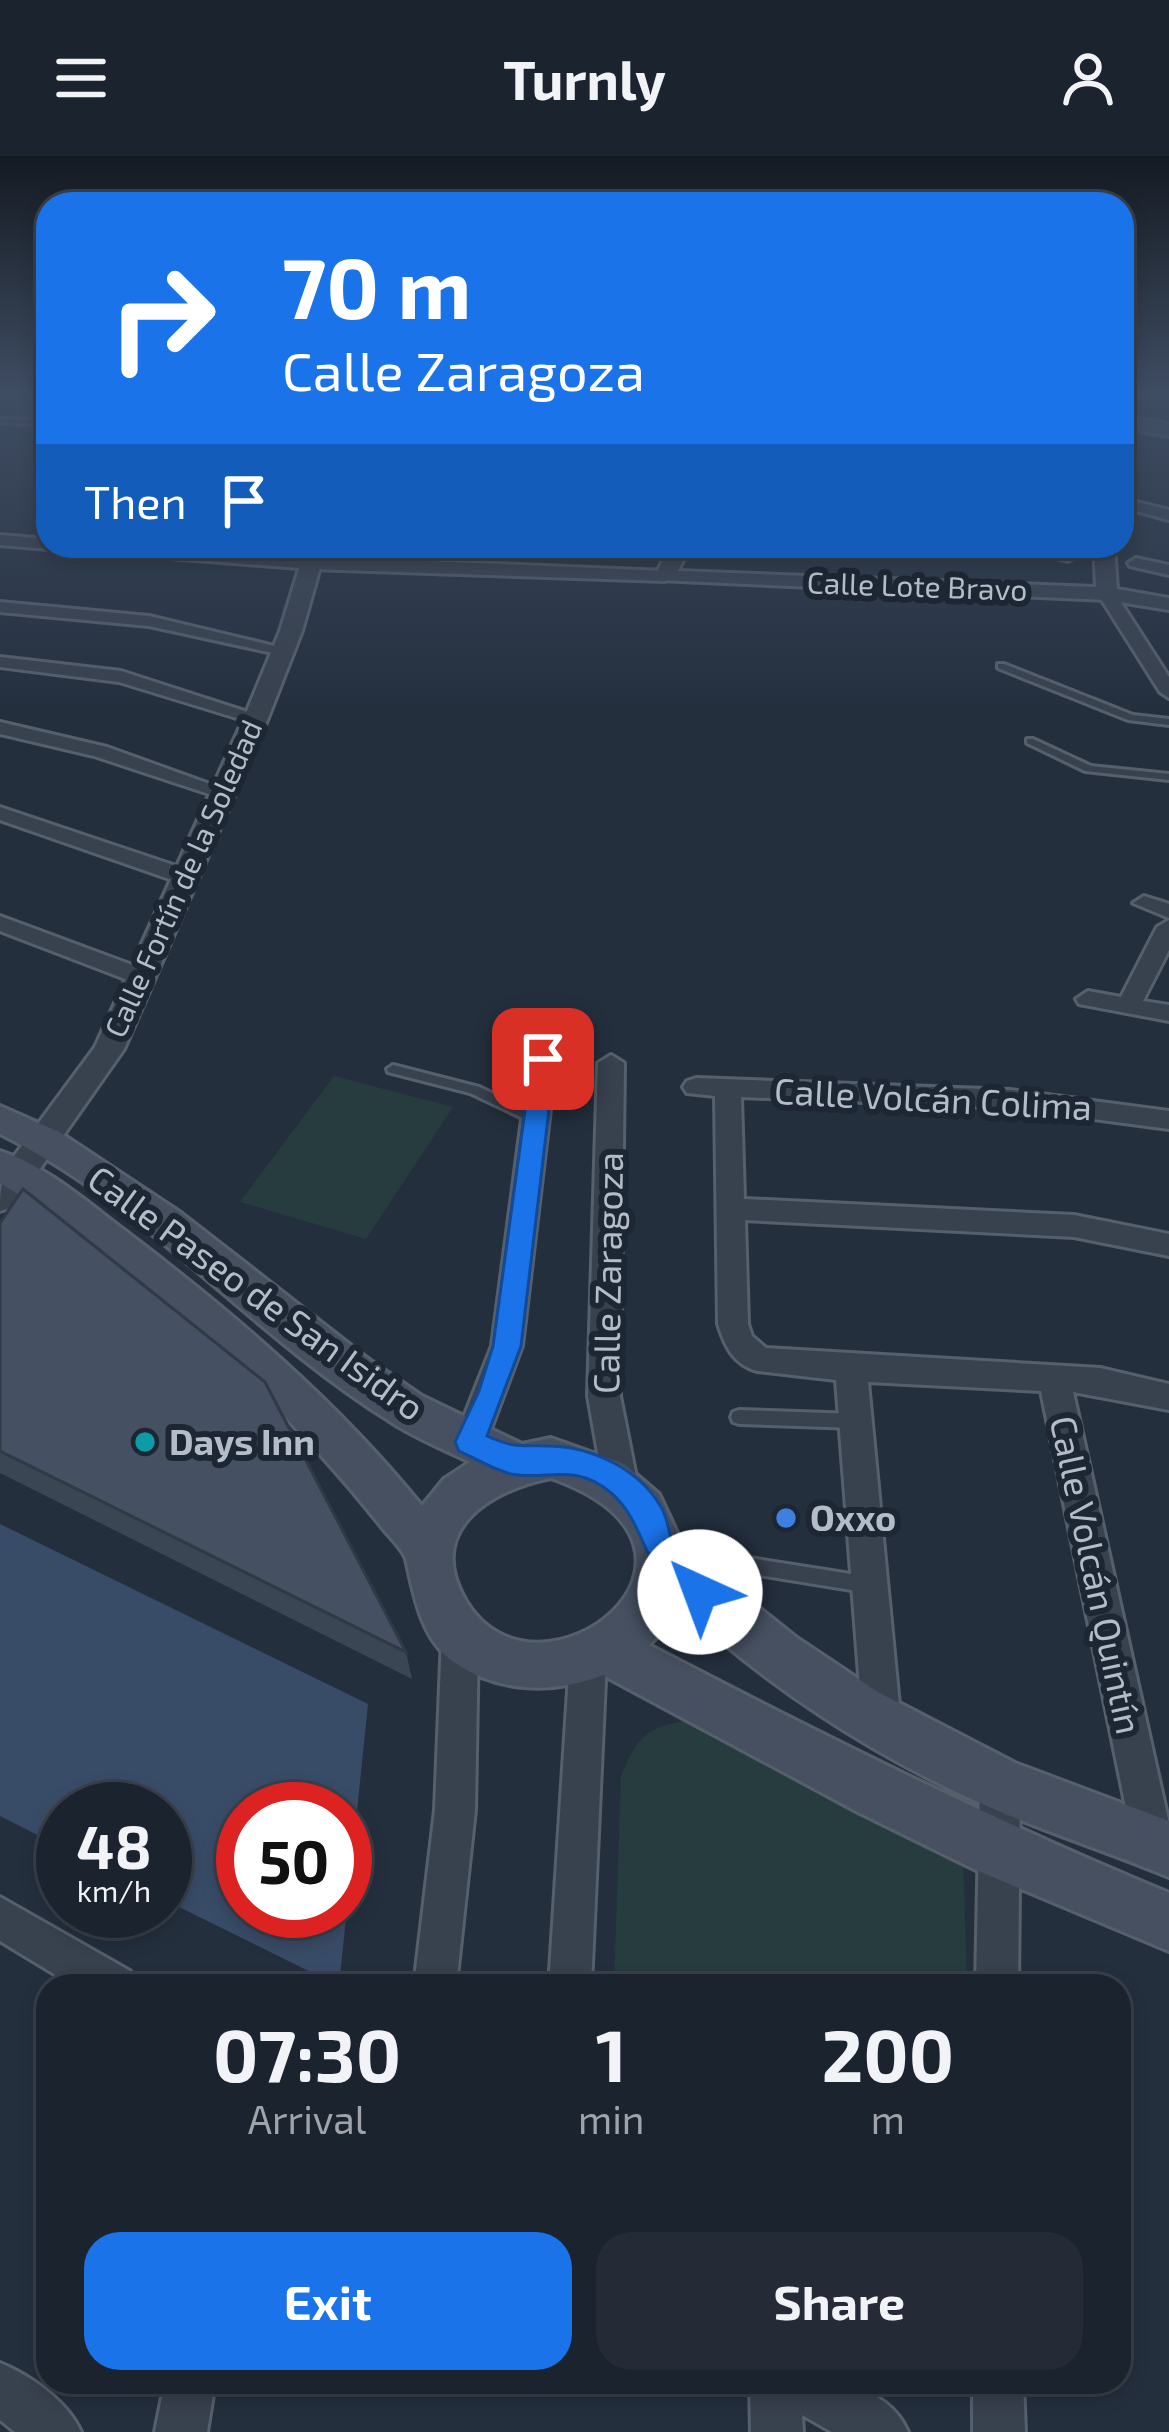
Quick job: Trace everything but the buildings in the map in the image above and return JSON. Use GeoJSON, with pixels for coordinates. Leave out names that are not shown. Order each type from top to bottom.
{"type":"FeatureCollection","features":[{"type":"Feature","properties":{"kind":"main road","name":"Calle Paseo de San Isidro"},"geometry":{"type":"LineString","coordinates":[[0,1119],[46,1141],[167,1223],[355,1374],[406,1408],[492,1452]]}},
{"type":"Feature","properties":{"kind":"main road","name":"Calle Paseo de San Isidro"},"geometry":{"type":"LineString","coordinates":[[6,1180],[121,1248],[302,1404],[370,1473],[428,1550]]}},
{"type":"Feature","properties":{"kind":"main road"},"geometry":{"type":"LineString","coordinates":[[492,1452],[570,1462],[620,1482],[649,1514],[661,1554],[657,1591],[638,1624],[597,1655],[542,1667],[498,1659],[460,1637],[432,1596],[428,1550],[438,1520],[457,1493],[483,1474],[492,1452]]}},
{"type":"Feature","properties":{"kind":"main road"},"geometry":{"type":"LineString","coordinates":[[661,1554],[796,1671],[882,1726],[1000,1784],[1161,1845]]}},
{"type":"Feature","properties":{"kind":"main road"},"geometry":{"type":"LineString","coordinates":[[597,1655],[996,1850],[1169,1922]]}},
{"type":"Feature","properties":{"kind":"street"},"geometry":{"type":"LineString","coordinates":[[1137,507],[1169,515]]}},
{"type":"Feature","properties":{"kind":"street"},"geometry":{"type":"LineString","coordinates":[[0,540],[36,543]]}},
{"type":"Feature","properties":{"kind":"street","name":"Calle Fortín de la Soledad"},"geometry":{"type":"LineString","coordinates":[[6,1180],[46,1141],[109,1049],[256,718],[313,558]]}},
{"type":"Feature","properties":{"kind":"street"},"geometry":{"type":"LineString","coordinates":[[364,558],[664,576],[674,558]]}},
{"type":"Feature","properties":{"kind":"street"},"geometry":{"type":"LineString","coordinates":[[592,563],[597,558]]}},
{"type":"Feature","properties":{"kind":"street"},"geometry":{"type":"LineString","coordinates":[[1105,558],[1107,594],[1169,692]]}},
{"type":"Feature","properties":{"kind":"street"},"geometry":{"type":"LineString","coordinates":[[1136,563],[1169,570]]}},
{"type":"Feature","properties":{"kind":"street","name":"Calle Lote Bravo"},"geometry":{"type":"LineString","coordinates":[[664,576],[723,571],[1107,594],[1169,604]]}},
{"type":"Feature","properties":{"kind":"street"},"geometry":{"type":"LineString","coordinates":[[0,607],[149,621],[282,650]]}},
{"type":"Feature","properties":{"kind":"street"},"geometry":{"type":"LineString","coordinates":[[0,662],[121,677],[256,718]]}},
{"type":"Feature","properties":{"kind":"street"},"geometry":{"type":"LineString","coordinates":[[0,728],[100,751],[222,792]]}},
{"type":"Feature","properties":{"kind":"street"},"geometry":{"type":"LineString","coordinates":[[0,813],[183,876]]}},
{"type":"Feature","properties":{"kind":"street"},"geometry":{"type":"LineString","coordinates":[[1144,903],[1169,911]]}},
{"type":"Feature","properties":{"kind":"street"},"geometry":{"type":"LineString","coordinates":[[0,923],[142,977]]}},
{"type":"Feature","properties":{"kind":"street"},"geometry":{"type":"LineString","coordinates":[[1129,1005],[1169,927]]}},
{"type":"Feature","properties":{"kind":"street"},"geometry":{"type":"LineString","coordinates":[[1088,999],[1169,1013]]}},
{"type":"Feature","properties":{"kind":"street"},"geometry":{"type":"LineString","coordinates":[[492,1452],[494,1391],[507,1346],[543,1059]]}},
{"type":"Feature","properties":{"kind":"street","name":"Calle Zaragoza"},"geometry":{"type":"LineString","coordinates":[[611,1063],[604,1396],[620,1482]]}},
{"type":"Feature","properties":{"kind":"street","name":"Calle Volcán Colima"},"geometry":{"type":"LineString","coordinates":[[696,1087],[1010,1099],[1169,1120]]}},
{"type":"Feature","properties":{"kind":"street"},"geometry":{"type":"LineString","coordinates":[[728,1088],[733,1324],[739,1343],[757,1359],[851,1372],[1129,1384],[1169,1397]]}},
{"type":"Feature","properties":{"kind":"street"},"geometry":{"type":"LineString","coordinates":[[733,1209],[1074,1226],[1169,1245]]}},
{"type":"Feature","properties":{"kind":"street"},"geometry":{"type":"LineString","coordinates":[[851,1372],[882,1726]]}},
{"type":"Feature","properties":{"kind":"street","name":"Calle Volcán Quintín"},"geometry":{"type":"LineString","coordinates":[[1054,1378],[1161,1845]]}},
{"type":"Feature","properties":{"kind":"street"},"geometry":{"type":"LineString","coordinates":[[436,1974],[454,1810],[460,1637]]}},
{"type":"Feature","properties":{"kind":"street"},"geometry":{"type":"LineString","coordinates":[[571,1974],[597,1655]]}},
{"type":"Feature","properties":{"kind":"street"},"geometry":{"type":"LineString","coordinates":[[997,1974],[1000,1784]]}},
{"type":"Feature","properties":{"kind":"street"},"geometry":{"type":"LineString","coordinates":[[0,1918],[95,1974]]}},
{"type":"Feature","properties":{"kind":"street"},"geometry":{"type":"LineString","coordinates":[[0,2389],[55,2432]]}},
{"type":"Feature","properties":{"kind":"street"},"geometry":{"type":"LineString","coordinates":[[182,2432],[188,2394]]}},
{"type":"Feature","properties":{"kind":"street"},"geometry":{"type":"LineString","coordinates":[[775,2394],[777,2432]]}},
{"type":"Feature","properties":{"kind":"street"},"geometry":{"type":"LineString","coordinates":[[814,2394],[882,2432]]}},
{"type":"Feature","properties":{"kind":"street"},"geometry":{"type":"LineString","coordinates":[[998,2394],[999,2432]]}},
{"type":"Feature","properties":{"kind":"lane"},"geometry":{"type":"LineString","coordinates":[[1001,666],[1131,718],[1169,722]]}},
{"type":"Feature","properties":{"kind":"lane"},"geometry":{"type":"LineString","coordinates":[[1030,740],[1089,769],[1169,777]]}},
{"type":"Feature","properties":{"kind":"lane"},"geometry":{"type":"LineString","coordinates":[[393,1069],[474,1090],[536,1119]]}},
{"type":"Feature","properties":{"kind":"lane"},"geometry":{"type":"LineString","coordinates":[[739,1417],[855,1421]]}},
{"type":"Feature","properties":{"kind":"lane"},"geometry":{"type":"LineString","coordinates":[[700,1592],[736,1564],[870,1586]]}},
{"type":"Feature","properties":{"kind":"green space"},"geometry":{"type":"Polygon","coordinates":[[[334,1076],[453,1107],[366,1239],[240,1202],[334,1076]]]}},
{"type":"Feature","properties":{"kind":"green space"},"geometry":{"type":"Polygon","coordinates":[[[689,1720],[963,1853],[967,1974],[614,1974],[621,1776],[645,1736],[689,1720]]]}},
{"type":"Feature","properties":{"kind":"water"},"geometry":{"type":"Polygon","coordinates":[[[0,1524],[368,1704],[360,1782],[216,1782],[216,1925],[192,1913],[192,1782],[36,1782],[36,1834],[0,1816],[0,1524]]]}},
{"type":"Feature","properties":{"kind":"water"},"geometry":{"type":"Polygon","coordinates":[[[242,1938],[344,1938],[340,1974],[315,1974],[242,1938]]]}},
{"type":"Feature","properties":{"kind":"place","name":"Days Inn"},"geometry":{"type":"Point","coordinates":[145,1442]}},
{"type":"Feature","properties":{"kind":"place","name":"Oxxo"},"geometry":{"type":"Point","coordinates":[786,1518]}},
{"type":"Feature","properties":{"kind":"route"},"geometry":{"type":"LineString","coordinates":[[543,1059],[507,1346],[494,1391],[470,1442],[514,1462],[551,1458],[588,1465],[620,1482],[649,1514],[661,1554],[700,1592]]}}]}
